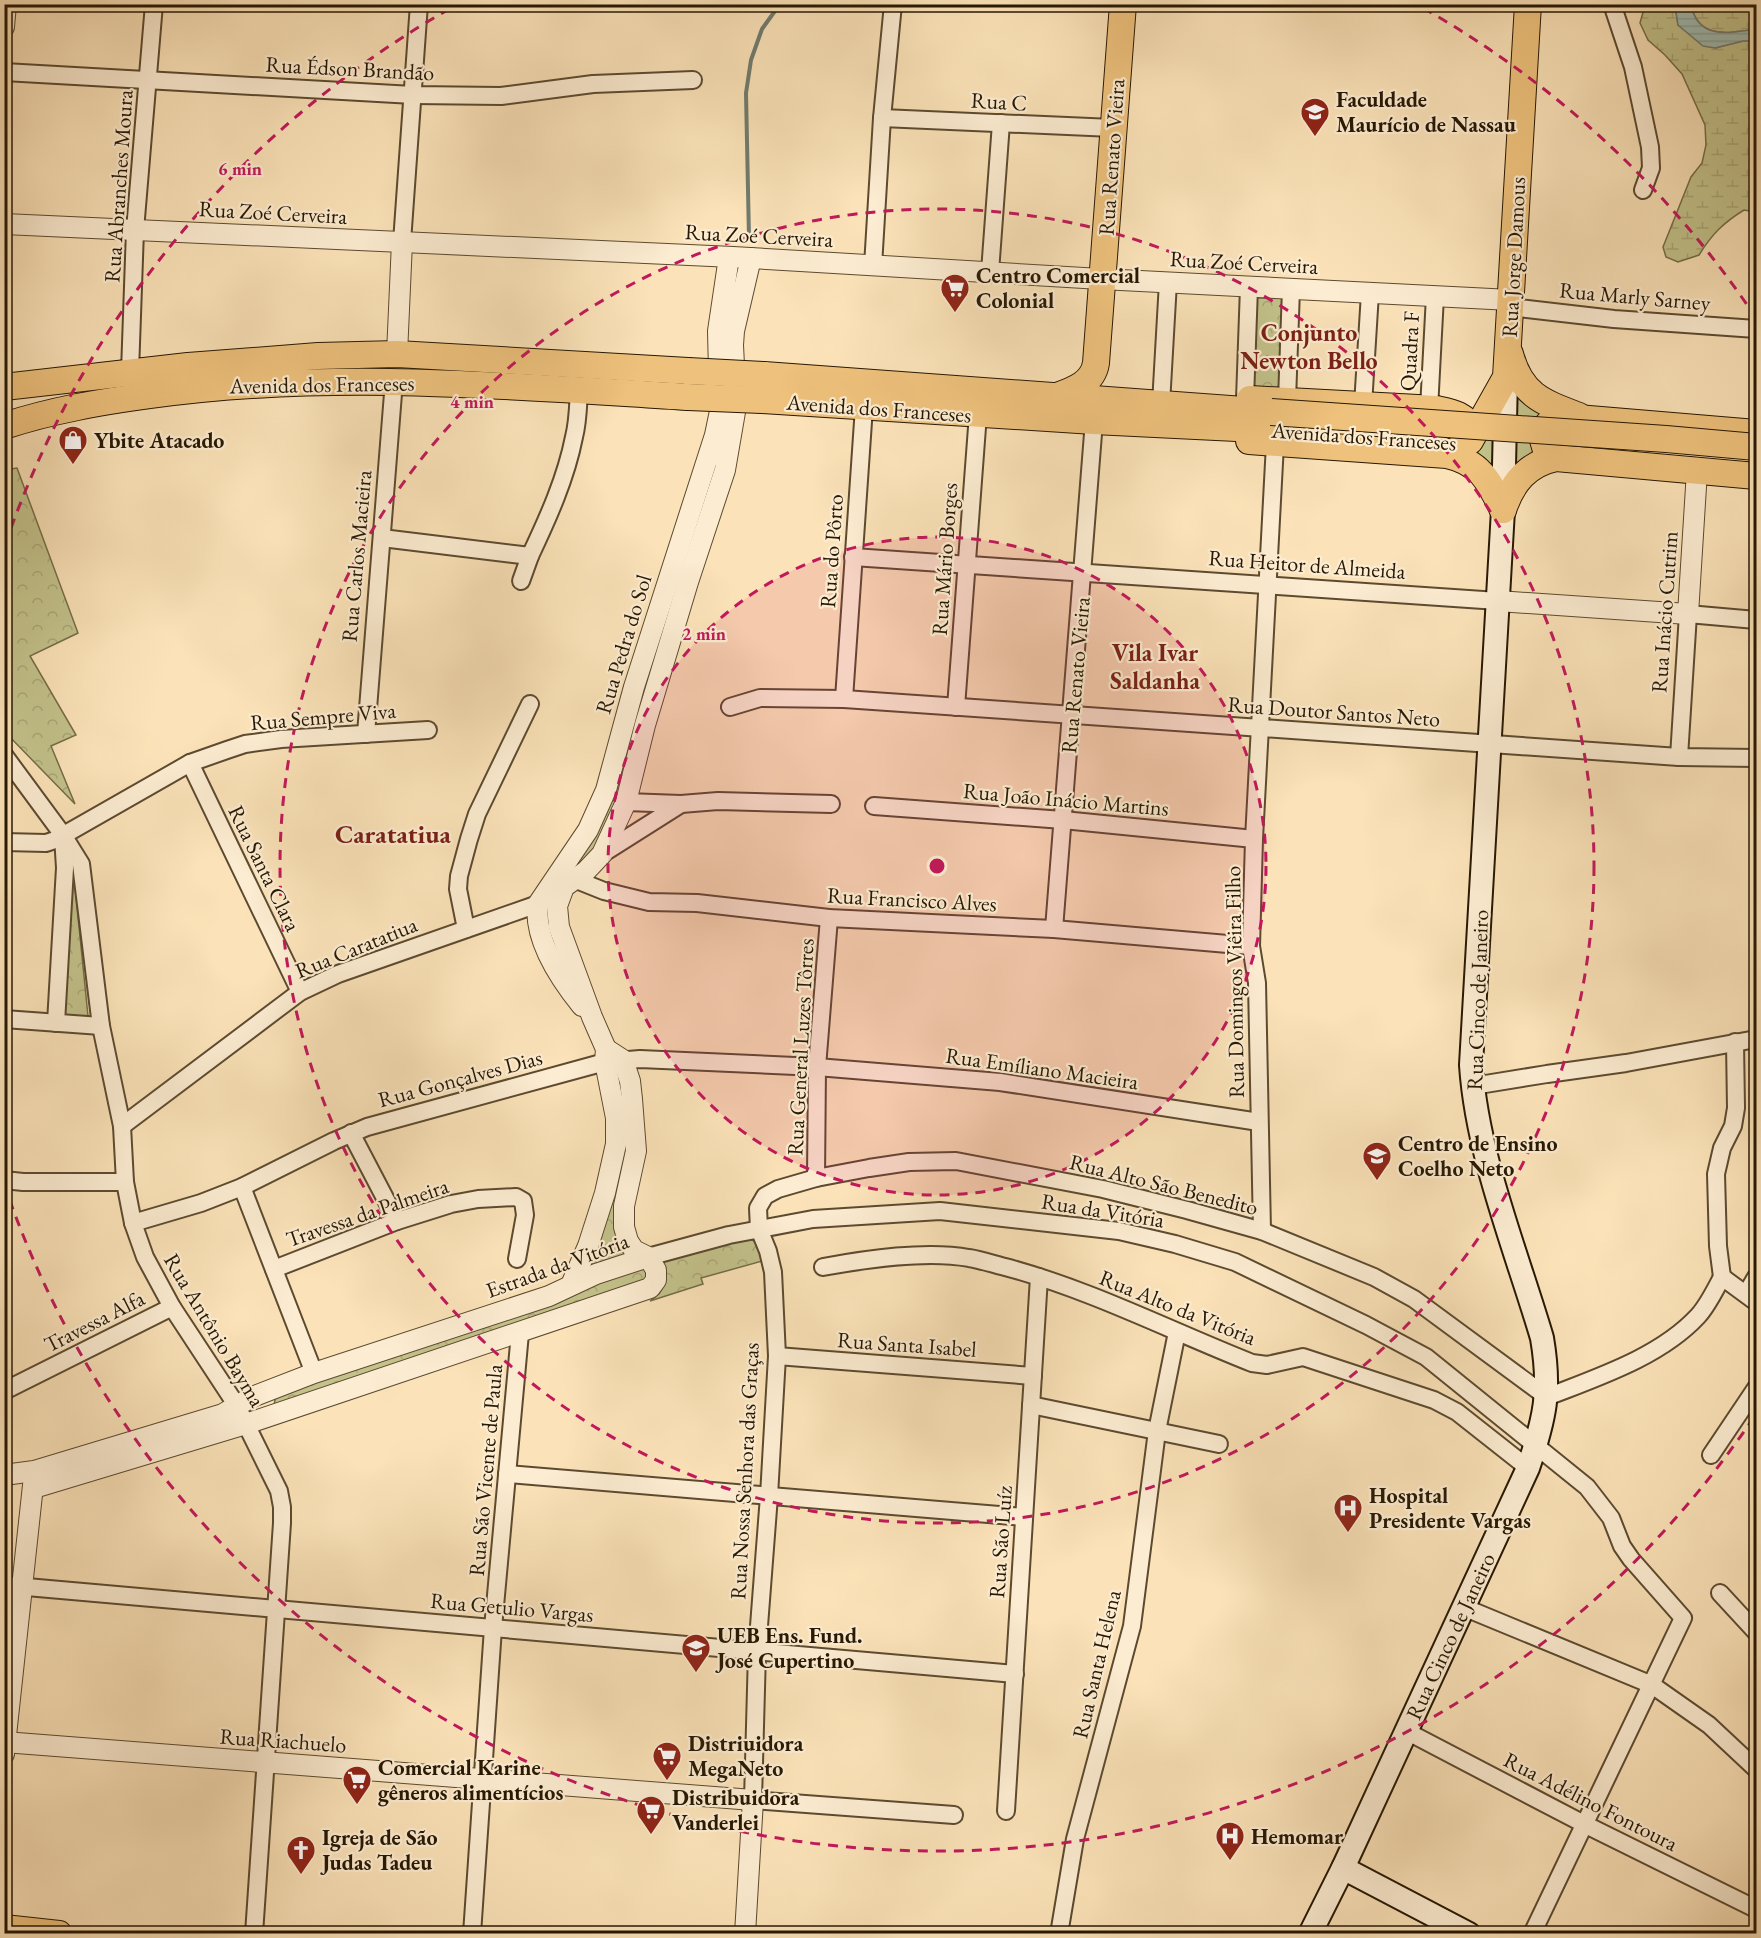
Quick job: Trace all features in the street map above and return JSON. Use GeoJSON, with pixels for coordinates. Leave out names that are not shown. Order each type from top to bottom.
{"type":"FeatureCollection","features":[{"type":"Feature","properties":{"kind":"main road","name":"Rua Renato Vieira"},"geometry":{"type":"LineString","coordinates":[[1057,396],[1082,385],[1096,368],[1123,4]]}},
{"type":"Feature","properties":{"kind":"main road","name":"Rua Jorge Damous"},"geometry":{"type":"LineString","coordinates":[[1503,510],[1506,377],[1528,4]]}},
{"type":"Feature","properties":{"kind":"main road"},"geometry":{"type":"LineString","coordinates":[[1508,348],[1516,374],[1529,392],[1543,402],[1585,419]]}},
{"type":"Feature","properties":{"kind":"main road","name":"Avenida dos Franceses"},"geometry":{"type":"LineString","coordinates":[[4,389],[41,381],[130,372],[318,356],[397,354],[765,375],[1161,404],[1277,421],[1756,464]]}},
{"type":"Feature","properties":{"kind":"main road"},"geometry":{"type":"LineString","coordinates":[[1439,454],[1455,451],[1470,441],[1506,377]]}},
{"type":"Feature","properties":{"kind":"main road","name":"Avenida dos Franceses"},"geometry":{"type":"LineString","coordinates":[[12,424],[76,407],[210,388],[303,382],[394,381],[762,400],[1094,421],[1277,421],[1666,439],[1756,447]]}},
{"type":"Feature","properties":{"kind":"main road"},"geometry":{"type":"LineString","coordinates":[[1161,404],[1193,400],[1245,399],[1277,421],[1460,458],[1476,467],[1491,485],[1503,510]]}},
{"type":"Feature","properties":{"kind":"main road"},"geometry":{"type":"LineString","coordinates":[[1277,421],[1363,405],[1429,409],[1452,413],[1466,419],[1473,432],[1470,441]]}},
{"type":"Feature","properties":{"kind":"main road"},"geometry":{"type":"LineString","coordinates":[[1756,433],[1557,418],[1550,422],[1542,436],[1545,447],[1554,456],[1561,458],[1756,476]]}},
{"type":"Feature","properties":{"kind":"main road"},"geometry":{"type":"LineString","coordinates":[[1503,510],[1513,486],[1521,476],[1539,463],[1561,458]]}},
{"type":"Feature","properties":{"kind":"main road","name":"Rua Cinco de Janeiro"},"geometry":{"type":"LineString","coordinates":[[1310,1934],[1343,1868],[1528,1468],[1547,1397],[1542,1338],[1483,1141],[1471,1065],[1503,510]]}},
{"type":"Feature","properties":{"kind":"main road"},"geometry":{"type":"LineString","coordinates":[[1343,1868],[1470,1934]]}},
{"type":"Feature","properties":{"kind":"main road"},"geometry":{"type":"LineString","coordinates":[[4,1928],[59,1934]]}},
{"type":"Feature","properties":{"kind":"street"},"geometry":{"type":"LineString","coordinates":[[4,27],[6,4]]}},
{"type":"Feature","properties":{"kind":"street","name":"Rua Abranches Moura"},"geometry":{"type":"LineString","coordinates":[[130,372],[135,230],[154,4]]}},
{"type":"Feature","properties":{"kind":"street"},"geometry":{"type":"LineString","coordinates":[[397,354],[402,242],[419,4]]}},
{"type":"Feature","properties":{"kind":"street"},"geometry":{"type":"LineString","coordinates":[[873,266],[882,118],[893,4]]}},
{"type":"Feature","properties":{"kind":"street"},"geometry":{"type":"LineString","coordinates":[[1612,4],[1633,67],[1650,147],[1651,168],[1643,190]]}},
{"type":"Feature","properties":{"kind":"street","name":"Rua Édson Brandão"},"geometry":{"type":"LineString","coordinates":[[4,72],[413,95],[501,96],[593,84],[693,80]]}},
{"type":"Feature","properties":{"kind":"street","name":"Rua C"},"geometry":{"type":"LineString","coordinates":[[882,118],[1113,128]]}},
{"type":"Feature","properties":{"kind":"street"},"geometry":{"type":"LineString","coordinates":[[990,272],[1001,123]]}},
{"type":"Feature","properties":{"kind":"street","name":"Rua Zoé Cerveira"},"geometry":{"type":"LineString","coordinates":[[4,224],[751,258],[1435,296],[1510,303]]}},
{"type":"Feature","properties":{"kind":"street","name":"Rua Pedra do Sol"},"geometry":{"type":"LineString","coordinates":[[648,1257],[634,1250],[628,1241],[624,1227],[624,1206],[636,1151],[632,1100],[592,1017],[557,921],[557,901],[606,790],[634,687],[718,422],[718,331],[729,257]]}},
{"type":"Feature","properties":{"kind":"street","name":"Rua Pedra do Sol"},"geometry":{"type":"LineString","coordinates":[[592,1017],[566,985],[553,964],[539,928],[538,904],[563,884],[586,871],[602,854],[626,802],[645,725],[725,470],[736,406],[734,331],[751,258]]}},
{"type":"Feature","properties":{"kind":"street"},"geometry":{"type":"LineString","coordinates":[[1161,404],[1168,282]]}},
{"type":"Feature","properties":{"kind":"street"},"geometry":{"type":"LineString","coordinates":[[1245,399],[1249,287]]}},
{"type":"Feature","properties":{"kind":"street","name":"Rua Domingos Viêira Filho"},"geometry":{"type":"LineString","coordinates":[[1262,1231],[1257,983],[1251,946],[1254,839],[1277,421],[1291,289]]}},
{"type":"Feature","properties":{"kind":"street"},"geometry":{"type":"LineString","coordinates":[[1363,405],[1370,293]]}},
{"type":"Feature","properties":{"kind":"street","name":"Quadra F"},"geometry":{"type":"LineString","coordinates":[[1429,409],[1435,296]]}},
{"type":"Feature","properties":{"kind":"street","name":"Rua Marly Sarney"},"geometry":{"type":"LineString","coordinates":[[1510,303],[1614,319],[1756,329]]}},
{"type":"Feature","properties":{"kind":"street","name":"Rua Carlos Macieira"},"geometry":{"type":"LineString","coordinates":[[366,734],[394,381]]}},
{"type":"Feature","properties":{"kind":"street"},"geometry":{"type":"LineString","coordinates":[[521,581],[549,516],[571,453],[579,390]]}},
{"type":"Feature","properties":{"kind":"street","name":"Rua do Pôrto"},"geometry":{"type":"LineString","coordinates":[[844,699],[864,407]]}},
{"type":"Feature","properties":{"kind":"street","name":"Rua Mário Borges"},"geometry":{"type":"LineString","coordinates":[[956,707],[978,414]]}},
{"type":"Feature","properties":{"kind":"street","name":"Rua Renato Vieira"},"geometry":{"type":"LineString","coordinates":[[1054,929],[1094,421]]}},
{"type":"Feature","properties":{"kind":"street","name":"Rua Inácio Cutrim"},"geometry":{"type":"LineString","coordinates":[[1679,757],[1697,471]]}},
{"type":"Feature","properties":{"kind":"street"},"geometry":{"type":"LineString","coordinates":[[681,537],[690,536],[695,542],[690,561],[692,572]]}},
{"type":"Feature","properties":{"kind":"street"},"geometry":{"type":"LineString","coordinates":[[382,538],[530,556]]}},
{"type":"Feature","properties":{"kind":"street","name":"Rua Heitor de Almeida"},"geometry":{"type":"LineString","coordinates":[[853,557],[1756,620]]}},
{"type":"Feature","properties":{"kind":"street","name":"Rua Doutor Santos Neto"},"geometry":{"type":"LineString","coordinates":[[730,707],[760,698],[844,699],[1679,757],[1756,758]]}},
{"type":"Feature","properties":{"kind":"street"},"geometry":{"type":"LineString","coordinates":[[466,929],[458,889],[459,876],[469,839],[477,814],[530,704]]}},
{"type":"Feature","properties":{"kind":"street","name":"Rua Sempre Viva"},"geometry":{"type":"LineString","coordinates":[[4,842],[46,843],[190,763],[245,744],[281,739],[429,730]]}},
{"type":"Feature","properties":{"kind":"street","name":"Rua Antônio Bayma"},"geometry":{"type":"LineString","coordinates":[[8,760],[63,835],[81,864],[101,1026],[122,1126],[125,1182],[133,1223],[145,1257],[172,1306],[237,1406],[274,1478],[282,1507],[254,1934]]}},
{"type":"Feature","properties":{"kind":"street","name":"Rua Santa Clara"},"geometry":{"type":"LineString","coordinates":[[190,763],[300,992]]}},
{"type":"Feature","properties":{"kind":"street"},"geometry":{"type":"LineString","coordinates":[[626,802],[681,804],[718,801],[831,804]]}},
{"type":"Feature","properties":{"kind":"street"},"geometry":{"type":"LineString","coordinates":[[602,854],[681,804]]}},
{"type":"Feature","properties":{"kind":"street","name":"Rua João Inácio Martins"},"geometry":{"type":"LineString","coordinates":[[874,806],[1063,819],[1254,839]]}},
{"type":"Feature","properties":{"kind":"street"},"geometry":{"type":"LineString","coordinates":[[56,1023],[65,868],[63,835]]}},
{"type":"Feature","properties":{"kind":"street","name":"Rua Francisco Alves"},"geometry":{"type":"LineString","coordinates":[[563,884],[649,902],[697,903],[829,918],[1054,929],[1251,946]]}},
{"type":"Feature","properties":{"kind":"street","name":"Rua Caratatiua"},"geometry":{"type":"LineString","coordinates":[[122,1126],[300,992],[338,974],[538,904]]}},
{"type":"Feature","properties":{"kind":"street","name":"Rua General Luzes Tôrres"},"geometry":{"type":"LineString","coordinates":[[816,1178],[817,1067],[829,918]]}},
{"type":"Feature","properties":{"kind":"street"},"geometry":{"type":"LineString","coordinates":[[4,1019],[101,1026]]}},
{"type":"Feature","properties":{"kind":"street"},"geometry":{"type":"LineString","coordinates":[[1473,1086],[1626,1063],[1735,1041],[1756,1039]]}},
{"type":"Feature","properties":{"kind":"street"},"geometry":{"type":"LineString","coordinates":[[1547,1397],[1612,1372],[1662,1346],[1678,1335],[1699,1315],[1710,1300],[1722,1277],[1718,1246],[1716,1174],[1718,1158],[1733,1125],[1736,1108],[1735,1041]]}},
{"type":"Feature","properties":{"kind":"street","name":"Rua Pedra do Sol"},"geometry":{"type":"LineString","coordinates":[[571,1285],[588,1246],[613,1159],[616,1118],[611,1057]]}},
{"type":"Feature","properties":{"kind":"street","name":"Rua Gonçalves Dias"},"geometry":{"type":"LineString","coordinates":[[133,1223],[201,1203],[242,1187],[351,1132],[611,1057],[817,1067]]}},
{"type":"Feature","properties":{"kind":"street","name":"Rua Emíliano Macieira"},"geometry":{"type":"LineString","coordinates":[[817,1067],[1000,1082],[1259,1122]]}},
{"type":"Feature","properties":{"kind":"street"},"geometry":{"type":"LineString","coordinates":[[351,1132],[397,1221]]}},
{"type":"Feature","properties":{"kind":"street","name":"Rua Alto São Benedito"},"geometry":{"type":"LineString","coordinates":[[759,1229],[758,1208],[765,1196],[778,1189],[816,1178],[909,1162],[956,1161],[1103,1189],[1262,1231],[1374,1277],[1414,1299],[1547,1397]]}},
{"type":"Feature","properties":{"kind":"street"},"geometry":{"type":"LineString","coordinates":[[4,1180],[125,1182]]}},
{"type":"Feature","properties":{"kind":"street"},"geometry":{"type":"LineString","coordinates":[[242,1187],[314,1373]]}},
{"type":"Feature","properties":{"kind":"street","name":"Travessa da Palmeira"},"geometry":{"type":"LineString","coordinates":[[274,1269],[397,1221],[451,1204],[519,1198],[523,1201],[525,1215],[517,1259]]}},
{"type":"Feature","properties":{"kind":"street","name":"Rua da Vitória"},"geometry":{"type":"LineString","coordinates":[[648,1257],[759,1229],[813,1219],[940,1211],[1119,1231],[1175,1244],[1235,1262],[1366,1324],[1426,1357],[1535,1446]]}},
{"type":"Feature","properties":{"kind":"street","name":"Rua Nossa Senhora das Graças"},"geometry":{"type":"LineString","coordinates":[[745,1934],[753,1800],[757,1652],[777,1356],[773,1272],[759,1229]]}},
{"type":"Feature","properties":{"kind":"street","name":"Estrada da Vitória"},"geometry":{"type":"LineString","coordinates":[[4,1475],[34,1480],[246,1425],[650,1288],[657,1276],[648,1257],[612,1268],[549,1296],[314,1373],[263,1392],[223,1414],[148,1438],[34,1480]]}},
{"type":"Feature","properties":{"kind":"street","name":"Rua Alto da Vitória"},"geometry":{"type":"LineString","coordinates":[[823,1267],[875,1258],[957,1257],[1039,1276],[1110,1302],[1252,1363],[1267,1365],[1303,1357],[1434,1400],[1457,1412],[1528,1468]]}},
{"type":"Feature","properties":{"kind":"street","name":"Rua São Luíz"},"geometry":{"type":"LineString","coordinates":[[1006,1811],[1039,1276]]}},
{"type":"Feature","properties":{"kind":"street"},"geometry":{"type":"LineString","coordinates":[[1722,1277],[1751,1298],[1756,1277]]}},
{"type":"Feature","properties":{"kind":"street","name":"Travessa Alfa"},"geometry":{"type":"LineString","coordinates":[[4,1391],[172,1306]]}},
{"type":"Feature","properties":{"kind":"street","name":"Rua Santa Helena"},"geometry":{"type":"LineString","coordinates":[[1059,1934],[1075,1839],[1132,1626],[1157,1431],[1177,1332]]}},
{"type":"Feature","properties":{"kind":"street","name":"Rua São Vicente de Paula"},"geometry":{"type":"LineString","coordinates":[[472,1934],[493,1628],[520,1333]]}},
{"type":"Feature","properties":{"kind":"street","name":"Rua Santa Isabel"},"geometry":{"type":"LineString","coordinates":[[777,1356],[1033,1376]]}},
{"type":"Feature","properties":{"kind":"street"},"geometry":{"type":"LineString","coordinates":[[1711,1455],[1756,1388]]}},
{"type":"Feature","properties":{"kind":"street"},"geometry":{"type":"LineString","coordinates":[[1031,1405],[1219,1444]]}},
{"type":"Feature","properties":{"kind":"street"},"geometry":{"type":"LineString","coordinates":[[1532,1934],[1683,1618],[1631,1559],[1622,1546],[1611,1518],[1587,1487],[1535,1446]]}},
{"type":"Feature","properties":{"kind":"street"},"geometry":{"type":"LineString","coordinates":[[507,1474],[1024,1517]]}},
{"type":"Feature","properties":{"kind":"street"},"geometry":{"type":"LineString","coordinates":[[5,1746],[13,1586],[34,1480]]}},
{"type":"Feature","properties":{"kind":"street","name":"Rua Getulio Vargas"},"geometry":{"type":"LineString","coordinates":[[13,1586],[1014,1674]]}},
{"type":"Feature","properties":{"kind":"street"},"geometry":{"type":"LineString","coordinates":[[1720,1593],[1756,1632]]}},
{"type":"Feature","properties":{"kind":"street"},"geometry":{"type":"LineString","coordinates":[[1463,1607],[1652,1685],[1709,1725],[1756,1769]]}},
{"type":"Feature","properties":{"kind":"street","name":"Rua Adélino Fontoura"},"geometry":{"type":"LineString","coordinates":[[1406,1731],[1584,1824],[1756,1909]]}},
{"type":"Feature","properties":{"kind":"street","name":"Rua Riachuelo"},"geometry":{"type":"LineString","coordinates":[[5,1746],[483,1778],[954,1815]]}},
{"type":"Feature","properties":{"kind":"green space"},"geometry":{"type":"Polygon","coordinates":[[[1645,5],[1675,5],[1678,25],[1715,48],[1743,41],[1756,41],[1756,212],[1744,210],[1718,230],[1699,255],[1678,262],[1666,257],[1663,247],[1691,177],[1702,163],[1706,145],[1705,125],[1682,74],[1648,40],[1640,23],[1645,5]]]}},
{"type":"Feature","properties":{"kind":"green space"},"geometry":{"type":"Polygon","coordinates":[[[1691,5],[1756,5],[1756,29],[1716,32],[1700,24],[1691,5]]]}},
{"type":"Feature","properties":{"kind":"green space"},"geometry":{"type":"Polygon","coordinates":[[[1254,298],[1285,298],[1281,392],[1251,392],[1254,298]]]}},
{"type":"Feature","properties":{"kind":"green space"},"geometry":{"type":"Polygon","coordinates":[[[1514,391],[1543,415],[1539,446],[1513,477],[1514,391]]]}},
{"type":"Feature","properties":{"kind":"green space"},"geometry":{"type":"Polygon","coordinates":[[[1497,400],[1500,489],[1470,450],[1497,400]]]}},
{"type":"Feature","properties":{"kind":"green space"},"geometry":{"type":"Polygon","coordinates":[[[17,468],[78,633],[30,656],[76,735],[51,746],[75,804],[5,732],[4,470],[17,468]]]}},
{"type":"Feature","properties":{"kind":"green space"},"geometry":{"type":"Polygon","coordinates":[[[688,547],[621,798],[587,862],[573,868],[688,547]]]}},
{"type":"Feature","properties":{"kind":"green space"},"geometry":{"type":"Polygon","coordinates":[[[73,867],[88,1016],[61,1016],[73,867]]]}},
{"type":"Feature","properties":{"kind":"green space"},"geometry":{"type":"Polygon","coordinates":[[[613,1192],[620,1193],[625,1252],[623,1255],[590,1266],[589,1264],[613,1192]]]}},
{"type":"Feature","properties":{"kind":"green space"},"geometry":{"type":"Polygon","coordinates":[[[749,1238],[759,1244],[766,1260],[701,1278],[703,1284],[650,1301],[659,1294],[665,1284],[661,1262],[749,1238]]]}},
{"type":"Feature","properties":{"kind":"green space"},"geometry":{"type":"Polygon","coordinates":[[[643,1266],[650,1280],[274,1405],[276,1395],[643,1266]]]}},
{"type":"Feature","properties":{"kind":"water"},"geometry":{"type":"Polygon","coordinates":[[[1675,5],[1691,5],[1700,24],[1716,32],[1756,29],[1756,41],[1743,41],[1715,48],[1703,46],[1678,25],[1675,5]]]}},
{"type":"Feature","properties":{"kind":"waterway"},"geometry":{"type":"LineString","coordinates":[[749,238],[746,93],[751,60],[762,29],[780,4]]}},
{"type":"Feature","properties":{"kind":"place","name":"Faculdade Maurício de Nassau"},"geometry":{"type":"Point","coordinates":[1315,138]}},
{"type":"Feature","properties":{"kind":"place","name":"Centro Comercial Colonial"},"geometry":{"type":"Point","coordinates":[955,314]}},
{"type":"Feature","properties":{"kind":"place","name":"Ybite Atacado"},"geometry":{"type":"Point","coordinates":[73,466]}},
{"type":"Feature","properties":{"kind":"place","name":"Centro de Ensino Coelho Neto"},"geometry":{"type":"Point","coordinates":[1377,1182]}},
{"type":"Feature","properties":{"kind":"place","name":"Hospital Presidente Vargas"},"geometry":{"type":"Point","coordinates":[1348,1534]}},
{"type":"Feature","properties":{"kind":"place","name":"UEB Ens. Fund. José Cupertino"},"geometry":{"type":"Point","coordinates":[696,1674]}},
{"type":"Feature","properties":{"kind":"place","name":"Distriuidora MegaNeto"},"geometry":{"type":"Point","coordinates":[667,1782]}},
{"type":"Feature","properties":{"kind":"place","name":"Comercial Karine gêneros alimentícios"},"geometry":{"type":"Point","coordinates":[357,1806]}},
{"type":"Feature","properties":{"kind":"place","name":"Distribuidora Vanderlei"},"geometry":{"type":"Point","coordinates":[651,1836]}},
{"type":"Feature","properties":{"kind":"place","name":"Hemomar"},"geometry":{"type":"Point","coordinates":[1230,1862]}},
{"type":"Feature","properties":{"kind":"place","name":"Igreja de São Judas Tadeu"},"geometry":{"type":"Point","coordinates":[301,1876]}},
{"type":"Feature","properties":{"kind":"district","name":"Conjunto Newton Bello"},"geometry":{"type":"Point","coordinates":[1309,347]}},
{"type":"Feature","properties":{"kind":"district","name":"Vila Ivar Saldanha"},"geometry":{"type":"Point","coordinates":[1155,667]}},
{"type":"Feature","properties":{"kind":"district","name":"Caratatiua"},"geometry":{"type":"Point","coordinates":[393,834]}}]}
